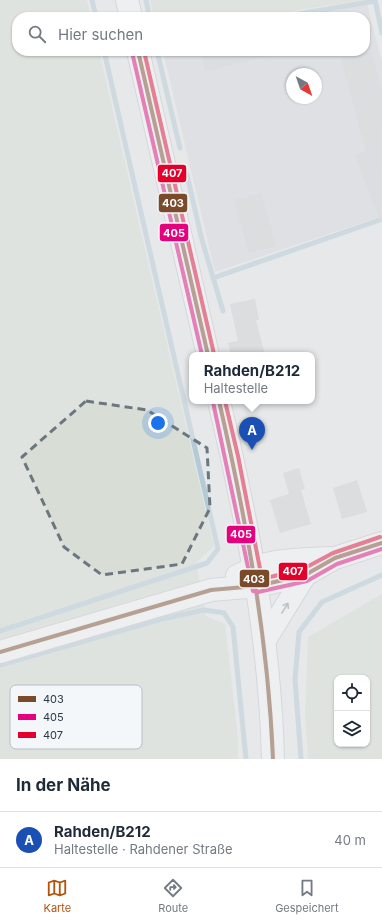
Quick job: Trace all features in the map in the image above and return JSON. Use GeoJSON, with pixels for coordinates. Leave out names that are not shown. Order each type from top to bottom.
{"type":"FeatureCollection","features":[{"type":"Feature","properties":{"kind":"main road"},"geometry":{"type":"LineString","coordinates":[[127,0],[130,12]]}},
{"type":"Feature","properties":{"kind":"main road"},"geometry":{"type":"LineString","coordinates":[[139,56],[207,352]]}},
{"type":"Feature","properties":{"kind":"main road"},"geometry":{"type":"LineString","coordinates":[[220,404],[232,457],[255,576],[265,640],[271,710],[273,759]]}},
{"type":"Feature","properties":{"kind":"main road"},"geometry":{"type":"LineString","coordinates":[[0,652],[255,576],[305,575],[336,558],[382,543]]}},
{"type":"Feature","properties":{"kind":"main road"},"geometry":{"type":"LineString","coordinates":[[255,576],[270,561],[336,558]]}},
{"type":"Feature","properties":{"kind":"main road"},"geometry":{"type":"LineString","coordinates":[[265,640],[305,575]]}},
{"type":"Feature","properties":{"kind":"highlighted area"},"geometry":{"type":"Polygon","coordinates":[[[86,401],[147,410],[207,448],[210,508],[182,564],[102,575],[64,547],[22,457],[86,401]]]}},
{"type":"Feature","properties":{"kind":"shaded area"},"geometry":{"type":"Polygon","coordinates":[[[0,0],[87,0],[90,12],[12,12],[12,56],[100,56],[214,546],[196,563],[206,616],[225,624],[238,738],[238,759],[0,759],[0,0]]]}},
{"type":"Feature","properties":{"kind":"shaded area"},"geometry":{"type":"Polygon","coordinates":[[[150,0],[365,0],[287,12],[153,12],[150,0]]]}},
{"type":"Feature","properties":{"kind":"shaded area"},"geometry":{"type":"Polygon","coordinates":[[[367,4],[369,12],[323,12],[367,4]]]}},
{"type":"Feature","properties":{"kind":"shaded area"},"geometry":{"type":"Polygon","coordinates":[[[370,16],[382,62],[382,216],[215,272],[164,56],[370,56],[370,16]]]}},
{"type":"Feature","properties":{"kind":"shaded area"},"geometry":{"type":"Polygon","coordinates":[[[382,594],[382,759],[308,759],[305,717],[308,637],[382,594]]]}},
{"type":"Feature","properties":{"kind":"building"},"geometry":{"type":"Polygon","coordinates":[[[370,51],[382,90],[381,223],[355,155],[366,151],[341,59],[352,56],[370,56],[370,51]]]}},
{"type":"Feature","properties":{"kind":"building"},"geometry":{"type":"Polygon","coordinates":[[[202,56],[268,56],[205,71],[202,56]]]}},
{"type":"Feature","properties":{"kind":"building"},"geometry":{"type":"Polygon","coordinates":[[[261,193],[276,246],[249,253],[234,200],[261,193]]]}},
{"type":"Feature","properties":{"kind":"building"},"geometry":{"type":"Polygon","coordinates":[[[255,299],[259,320],[256,320],[264,352],[230,352],[228,343],[238,341],[230,304],[255,299]]]}},
{"type":"Feature","properties":{"kind":"building"},"geometry":{"type":"Polygon","coordinates":[[[299,468],[305,489],[301,490],[311,524],[280,533],[270,500],[289,494],[283,473],[299,468]]]}},
{"type":"Feature","properties":{"kind":"building"},"geometry":{"type":"Polygon","coordinates":[[[357,480],[367,512],[342,519],[333,488],[357,480]]]}},
{"type":"Feature","properties":{"kind":"waterway"},"geometry":{"type":"LineString","coordinates":[[92,0],[95,12]]}},
{"type":"Feature","properties":{"kind":"waterway"},"geometry":{"type":"LineString","coordinates":[[146,0],[148,12]]}},
{"type":"Feature","properties":{"kind":"waterway"},"geometry":{"type":"LineString","coordinates":[[375,0],[382,33]]}},
{"type":"Feature","properties":{"kind":"waterway"},"geometry":{"type":"LineString","coordinates":[[310,12],[375,1]]}},
{"type":"Feature","properties":{"kind":"waterway"},"geometry":{"type":"LineString","coordinates":[[0,631],[207,563],[218,549],[105,56]]}},
{"type":"Feature","properties":{"kind":"waterway"},"geometry":{"type":"LineString","coordinates":[[158,56],[180,148]]}},
{"type":"Feature","properties":{"kind":"waterway"},"geometry":{"type":"LineString","coordinates":[[187,175],[202,240],[223,311]]}},
{"type":"Feature","properties":{"kind":"waterway"},"geometry":{"type":"LineString","coordinates":[[213,278],[382,219]]}},
{"type":"Feature","properties":{"kind":"waterway"},"geometry":{"type":"LineString","coordinates":[[301,759],[295,679],[299,632],[322,602],[382,575]]}},
{"type":"Feature","properties":{"kind":"waterway"},"geometry":{"type":"LineString","coordinates":[[0,665],[162,619],[204,610],[224,613],[233,627],[246,759]]}},
{"type":"Feature","properties":{"kind":"transit line","name":"405"},"geometry":{"type":"LineString","coordinates":[[133,56],[201,352]]}},
{"type":"Feature","properties":{"kind":"transit line","name":"403"},"geometry":{"type":"LineString","coordinates":[[139,56],[207,352]]}},
{"type":"Feature","properties":{"kind":"transit line","name":"407"},"geometry":{"type":"LineString","coordinates":[[145,56],[214,352]]}},
{"type":"Feature","properties":{"kind":"transit line","name":"405"},"geometry":{"type":"LineString","coordinates":[[213,404],[253,591],[258,592],[307,581],[337,564],[382,549]]}},
{"type":"Feature","properties":{"kind":"transit line","name":"403"},"geometry":{"type":"LineString","coordinates":[[220,404],[247,534],[261,623],[273,759]]}},
{"type":"Feature","properties":{"kind":"transit line","name":"407"},"geometry":{"type":"LineString","coordinates":[[226,404],[238,456],[262,579],[303,569],[333,553],[380,537]]}},
{"type":"Feature","properties":{"kind":"transit line","name":"403"},"geometry":{"type":"LineString","coordinates":[[0,652],[211,590],[257,586],[305,575],[335,558],[382,543]]}},
{"type":"Feature","properties":{"kind":"place","name":"Rahden/B212"},"geometry":{"type":"Point","coordinates":[252,450]}}]}
